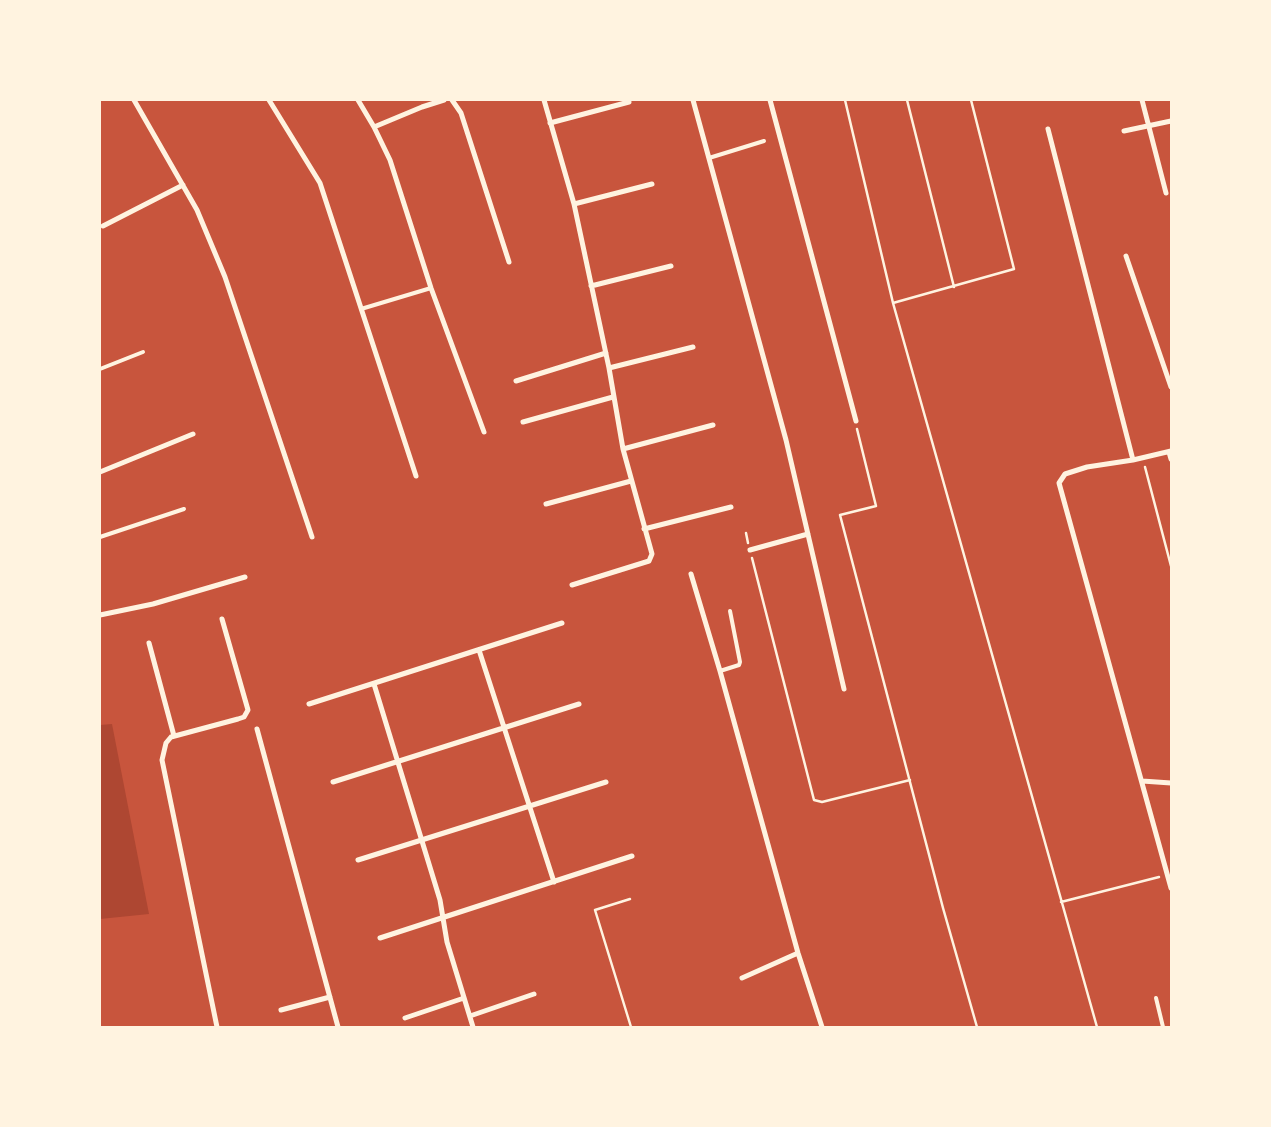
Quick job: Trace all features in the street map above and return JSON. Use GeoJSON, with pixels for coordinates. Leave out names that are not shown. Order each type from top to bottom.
{"type":"FeatureCollection","features":[{"type":"Feature","properties":{"kind":"street"},"geometry":{"type":"LineString","coordinates":[[134,100],[197,210],[225,277],[312,537]]}},
{"type":"Feature","properties":{"kind":"street"},"geometry":{"type":"LineString","coordinates":[[269,100],[320,183],[416,476]]}},
{"type":"Feature","properties":{"kind":"street"},"geometry":{"type":"LineString","coordinates":[[358,100],[390,160],[431,288],[484,432]]}},
{"type":"Feature","properties":{"kind":"street"},"geometry":{"type":"LineString","coordinates":[[374,127],[444,100]]}},
{"type":"Feature","properties":{"kind":"street"},"geometry":{"type":"LineString","coordinates":[[452,100],[461,113],[509,262]]}},
{"type":"Feature","properties":{"kind":"street"},"geometry":{"type":"LineString","coordinates":[[544,100],[574,204],[606,353],[623,449],[652,554],[649,561],[572,585]]}},
{"type":"Feature","properties":{"kind":"street"},"geometry":{"type":"LineString","coordinates":[[693,100],[750,303],[808,534],[844,689]]}},
{"type":"Feature","properties":{"kind":"street"},"geometry":{"type":"LineString","coordinates":[[770,100],[856,421]]}},
{"type":"Feature","properties":{"kind":"street"},"geometry":{"type":"LineString","coordinates":[[1142,100],[1166,192]]}},
{"type":"Feature","properties":{"kind":"street"},"geometry":{"type":"LineString","coordinates":[[550,123],[629,102]]}},
{"type":"Feature","properties":{"kind":"street"},"geometry":{"type":"LineString","coordinates":[[1124,131],[1171,121]]}},
{"type":"Feature","properties":{"kind":"street"},"geometry":{"type":"LineString","coordinates":[[1048,129],[1133,460]]}},
{"type":"Feature","properties":{"kind":"street"},"geometry":{"type":"LineString","coordinates":[[574,204],[652,184]]}},
{"type":"Feature","properties":{"kind":"street"},"geometry":{"type":"LineString","coordinates":[[103,226],[184,185]]}},
{"type":"Feature","properties":{"kind":"street"},"geometry":{"type":"LineString","coordinates":[[1126,256],[1171,387]]}},
{"type":"Feature","properties":{"kind":"street"},"geometry":{"type":"LineString","coordinates":[[591,286],[671,266]]}},
{"type":"Feature","properties":{"kind":"street"},"geometry":{"type":"LineString","coordinates":[[609,368],[692,347]]}},
{"type":"Feature","properties":{"kind":"street"},"geometry":{"type":"LineString","coordinates":[[516,381],[606,353]]}},
{"type":"Feature","properties":{"kind":"street"},"geometry":{"type":"LineString","coordinates":[[523,422],[613,397]]}},
{"type":"Feature","properties":{"kind":"street"},"geometry":{"type":"LineString","coordinates":[[623,449],[713,425]]}},
{"type":"Feature","properties":{"kind":"street"},"geometry":{"type":"LineString","coordinates":[[100,472],[193,434]]}},
{"type":"Feature","properties":{"kind":"street"},"geometry":{"type":"LineString","coordinates":[[1171,459],[1170,451],[1133,460],[1087,467],[1065,474],[1059,483],[1168,871],[1171,888]]}},
{"type":"Feature","properties":{"kind":"street"},"geometry":{"type":"LineString","coordinates":[[546,504],[632,481]]}},
{"type":"Feature","properties":{"kind":"street"},"geometry":{"type":"LineString","coordinates":[[644,529],[731,507]]}},
{"type":"Feature","properties":{"kind":"street"},"geometry":{"type":"LineString","coordinates":[[750,550],[808,534]]}},
{"type":"Feature","properties":{"kind":"street"},"geometry":{"type":"LineString","coordinates":[[691,574],[720,671],[798,953],[822,1027]]}},
{"type":"Feature","properties":{"kind":"street"},"geometry":{"type":"LineString","coordinates":[[100,615],[152,604],[245,577]]}},
{"type":"Feature","properties":{"kind":"street"},"geometry":{"type":"LineString","coordinates":[[217,1027],[162,760],[166,743],[174,736],[244,717],[248,710],[222,619]]}},
{"type":"Feature","properties":{"kind":"street"},"geometry":{"type":"LineString","coordinates":[[309,704],[562,623]]}},
{"type":"Feature","properties":{"kind":"street"},"geometry":{"type":"LineString","coordinates":[[149,643],[174,736]]}},
{"type":"Feature","properties":{"kind":"street"},"geometry":{"type":"LineString","coordinates":[[479,650],[554,882]]}},
{"type":"Feature","properties":{"kind":"street"},"geometry":{"type":"LineString","coordinates":[[374,684],[440,900],[447,942],[473,1027]]}},
{"type":"Feature","properties":{"kind":"street"},"geometry":{"type":"LineString","coordinates":[[333,782],[580,704]]}},
{"type":"Feature","properties":{"kind":"street"},"geometry":{"type":"LineString","coordinates":[[257,729],[338,1027]]}},
{"type":"Feature","properties":{"kind":"street"},"geometry":{"type":"LineString","coordinates":[[358,860],[606,782]]}},
{"type":"Feature","properties":{"kind":"street"},"geometry":{"type":"LineString","coordinates":[[1142,782],[1171,783]]}},
{"type":"Feature","properties":{"kind":"street"},"geometry":{"type":"LineString","coordinates":[[380,938],[632,856]]}},
{"type":"Feature","properties":{"kind":"street"},"geometry":{"type":"LineString","coordinates":[[742,978],[798,953]]}},
{"type":"Feature","properties":{"kind":"street"},"geometry":{"type":"LineString","coordinates":[[470,1016],[534,994]]}},
{"type":"Feature","properties":{"kind":"street"},"geometry":{"type":"LineString","coordinates":[[282,1010],[330,997]]}},
{"type":"Feature","properties":{"kind":"street"},"geometry":{"type":"LineString","coordinates":[[405,1018],[464,998]]}},
{"type":"Feature","properties":{"kind":"lane"},"geometry":{"type":"LineString","coordinates":[[709,158],[764,141]]}},
{"type":"Feature","properties":{"kind":"lane"},"geometry":{"type":"LineString","coordinates":[[361,309],[431,288]]}},
{"type":"Feature","properties":{"kind":"lane"},"geometry":{"type":"LineString","coordinates":[[100,369],[143,352]]}},
{"type":"Feature","properties":{"kind":"lane"},"geometry":{"type":"LineString","coordinates":[[100,537],[184,509]]}},
{"type":"Feature","properties":{"kind":"lane"},"geometry":{"type":"LineString","coordinates":[[720,671],[738,665],[740,662],[730,611]]}},
{"type":"Feature","properties":{"kind":"lane"},"geometry":{"type":"LineString","coordinates":[[1156,998],[1163,1027]]}},
{"type":"Feature","properties":{"kind":"path"},"geometry":{"type":"LineString","coordinates":[[845,100],[893,303],[1097,1027]]}},
{"type":"Feature","properties":{"kind":"path"},"geometry":{"type":"LineString","coordinates":[[907,100],[954,286]]}},
{"type":"Feature","properties":{"kind":"path"},"geometry":{"type":"LineString","coordinates":[[893,303],[1014,269],[971,100]]}},
{"type":"Feature","properties":{"kind":"path"},"geometry":{"type":"LineString","coordinates":[[856,421],[876,506],[840,514],[977,1027]]}},
{"type":"Feature","properties":{"kind":"path"},"geometry":{"type":"LineString","coordinates":[[1142,458],[1171,566]]}},
{"type":"Feature","properties":{"kind":"path"},"geometry":{"type":"LineString","coordinates":[[746,533],[814,800],[822,802],[910,780]]}},
{"type":"Feature","properties":{"kind":"path"},"geometry":{"type":"LineString","coordinates":[[1061,902],[1168,871]]}},
{"type":"Feature","properties":{"kind":"path"},"geometry":{"type":"LineString","coordinates":[[630,899],[595,910],[631,1027]]}},
{"type":"Feature","properties":{"kind":"shaded area"},"geometry":{"type":"Polygon","coordinates":[[[112,724],[149,914],[100,919],[100,725],[112,724]]]}}]}
